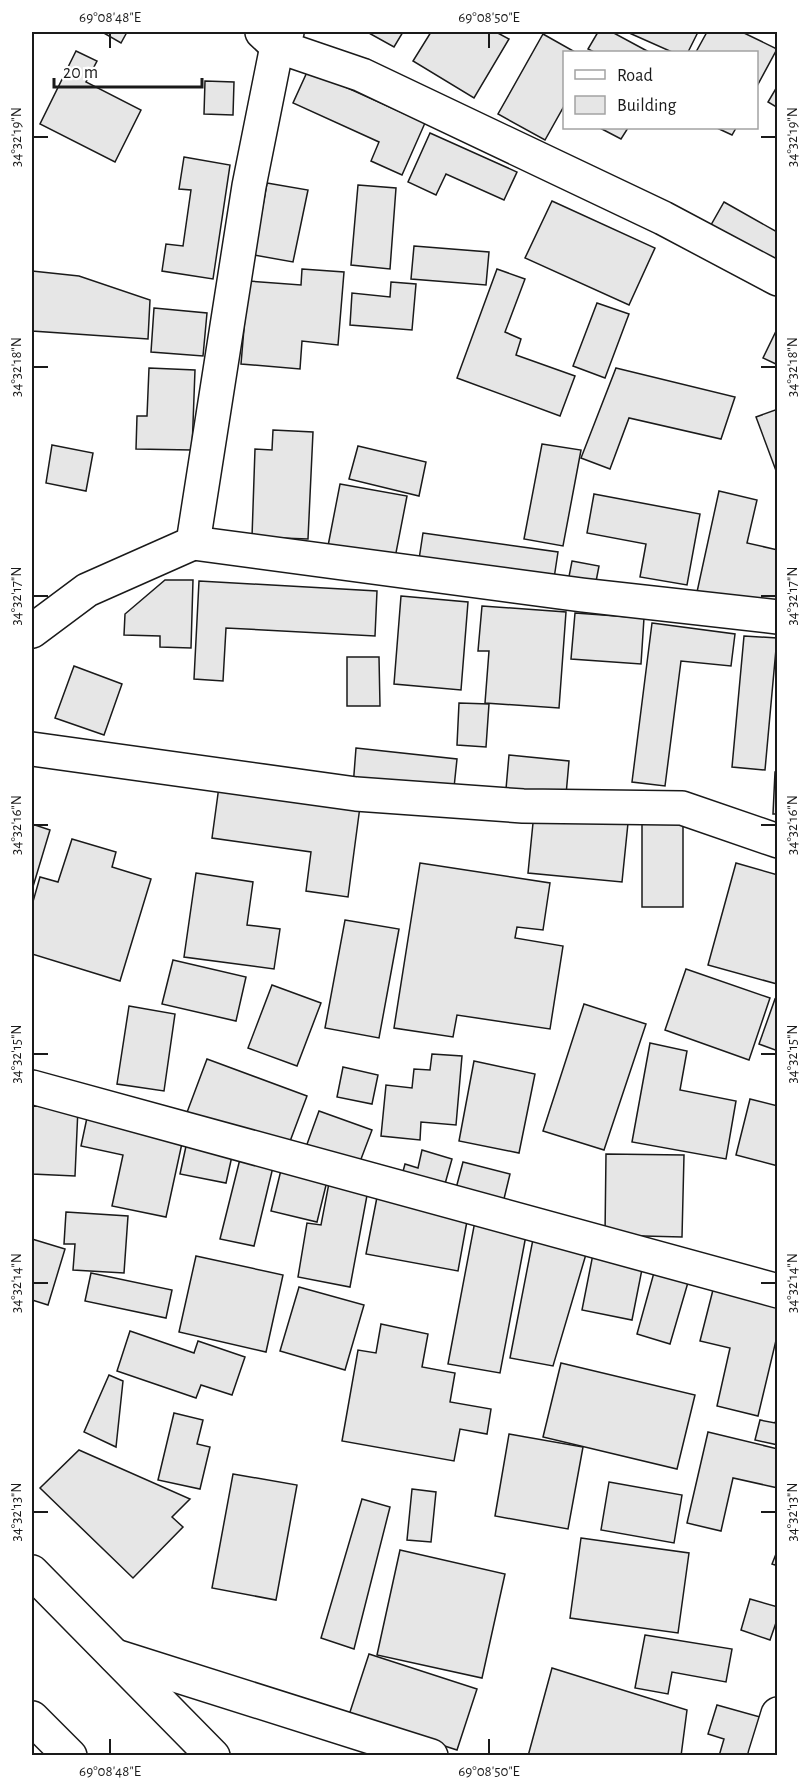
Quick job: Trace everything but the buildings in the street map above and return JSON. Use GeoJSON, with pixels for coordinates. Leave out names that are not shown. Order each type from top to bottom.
{"type":"FeatureCollection","features":[{"type":"Feature","properties":{"kind":"main road"},"geometry":{"type":"LineString","coordinates":[[193,543],[275,36],[663,218],[777,279]]}},
{"type":"Feature","properties":{"kind":"main road"},"geometry":{"type":"LineString","coordinates":[[32,631],[87,590],[193,543],[582,594],[777,616]]}},
{"type":"Feature","properties":{"kind":"main road"},"geometry":{"type":"LineString","coordinates":[[32,748],[356,794],[523,806],[682,808],[777,841]]}},
{"type":"Feature","properties":{"kind":"main road"},"geometry":{"type":"LineString","coordinates":[[32,1087],[777,1291]]}},
{"type":"Feature","properties":{"kind":"main road"},"geometry":{"type":"LineString","coordinates":[[32,1572],[213,1755]]}},
{"type":"Feature","properties":{"kind":"main road"},"geometry":{"type":"LineString","coordinates":[[115,1656],[431,1755]]}},
{"type":"Feature","properties":{"kind":"main road"},"geometry":{"type":"LineString","coordinates":[[765,1755],[777,1714]]}},
{"type":"Feature","properties":{"kind":"main road"},"geometry":{"type":"LineString","coordinates":[[32,1718],[70,1755]]}}]}
